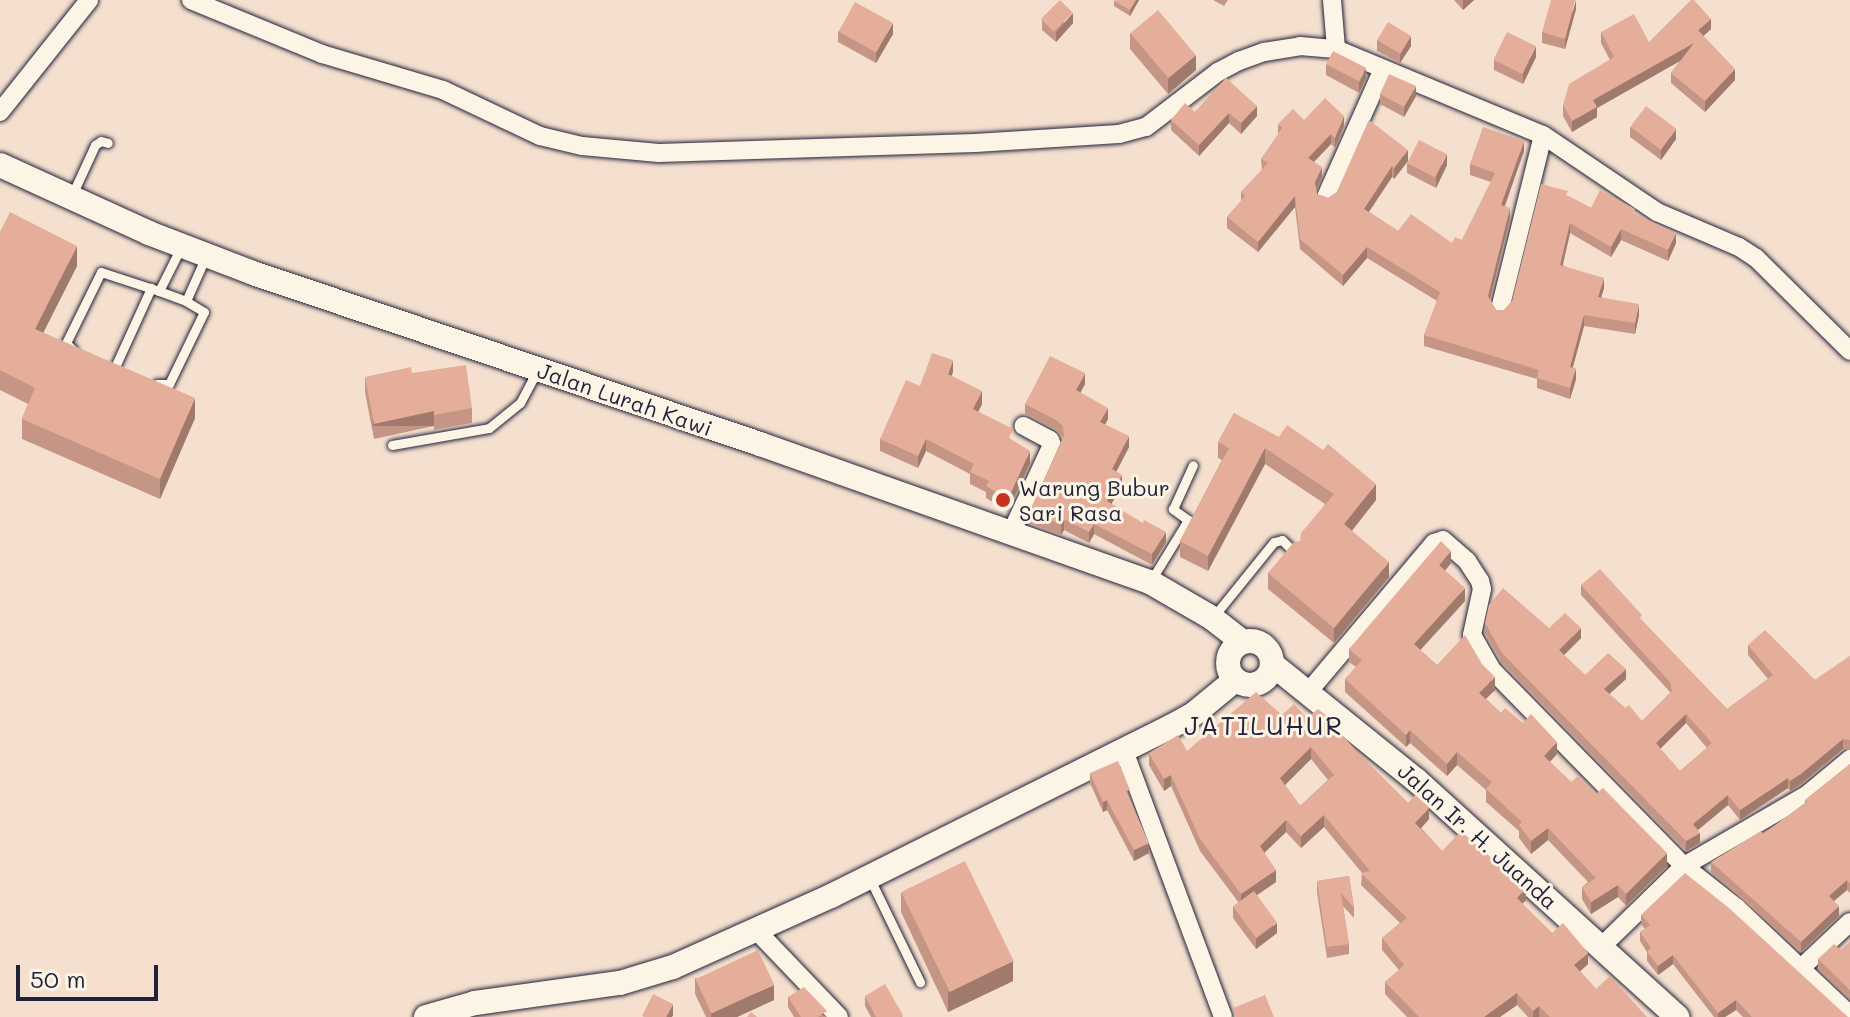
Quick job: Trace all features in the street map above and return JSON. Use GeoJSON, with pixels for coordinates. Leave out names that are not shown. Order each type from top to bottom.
{"type":"FeatureCollection","features":[{"type":"Feature","properties":{"kind":"street"},"geometry":{"type":"LineString","coordinates":[[0,112],[89,0]]}},
{"type":"Feature","properties":{"kind":"street"},"geometry":{"type":"LineString","coordinates":[[191,0],[322,54],[443,90],[540,136],[582,146],[659,153],[975,143],[1132,132],[1159,119],[1218,72],[1239,61],[1264,52],[1300,46],[1336,49],[1543,135],[1657,212],[1756,258],[1850,351]]}},
{"type":"Feature","properties":{"kind":"street"},"geometry":{"type":"LineString","coordinates":[[1332,0],[1336,49]]}},
{"type":"Feature","properties":{"kind":"street"},"geometry":{"type":"LineString","coordinates":[[1326,197],[1383,69]]}},
{"type":"Feature","properties":{"kind":"street"},"geometry":{"type":"LineString","coordinates":[[1500,309],[1543,135]]}},
{"type":"Feature","properties":{"kind":"street","name":"Jalan Lurah Kawi"},"geometry":{"type":"LineString","coordinates":[[0,165],[206,256],[760,444],[1150,582],[1212,618],[1243,642]]}},
{"type":"Feature","properties":{"kind":"street"},"geometry":{"type":"LineString","coordinates":[[1010,535],[1051,450],[1050,440],[1024,426]]}},
{"type":"Feature","properties":{"kind":"street"},"geometry":{"type":"LineString","coordinates":[[1309,691],[1434,543],[1443,540],[1467,561],[1480,581],[1482,589],[1472,635],[1492,670],[1684,866],[1737,908],[1850,1015]]}},
{"type":"Feature","properties":{"kind":"street"},"geometry":{"type":"LineString","coordinates":[[1243,642],[1263,646],[1272,664],[1268,675],[1259,683],[1246,685],[1235,680],[1229,671],[1228,659],[1233,649],[1243,642]]}},
{"type":"Feature","properties":{"kind":"street","name":"Jalan Ir. H. Juanda"},"geometry":{"type":"LineString","coordinates":[[1272,664],[1427,789],[1677,1017]]}},
{"type":"Feature","properties":{"kind":"street"},"geometry":{"type":"LineString","coordinates":[[426,1017],[475,1003],[561,993],[645,977],[756,930],[869,876],[1195,713],[1235,680]]}},
{"type":"Feature","properties":{"kind":"street"},"geometry":{"type":"LineString","coordinates":[[1123,748],[1223,1017]]}},
{"type":"Feature","properties":{"kind":"street"},"geometry":{"type":"LineString","coordinates":[[1601,947],[1684,866],[1808,794],[1850,759]]}},
{"type":"Feature","properties":{"kind":"street"},"geometry":{"type":"LineString","coordinates":[[1801,968],[1850,922]]}},
{"type":"Feature","properties":{"kind":"street"},"geometry":{"type":"LineString","coordinates":[[756,930],[836,1016]]}},
{"type":"Feature","properties":{"kind":"lane"},"geometry":{"type":"LineString","coordinates":[[71,198],[95,145],[101,141],[108,143]]}},
{"type":"Feature","properties":{"kind":"lane"},"geometry":{"type":"LineString","coordinates":[[115,367],[182,246]]}},
{"type":"Feature","properties":{"kind":"lane"},"geometry":{"type":"LineString","coordinates":[[186,301],[206,256]]}},
{"type":"Feature","properties":{"kind":"lane"},"geometry":{"type":"LineString","coordinates":[[80,353],[68,349],[66,343],[101,272],[186,301],[204,312],[169,384],[164,387],[152,382]]}},
{"type":"Feature","properties":{"kind":"lane"},"geometry":{"type":"LineString","coordinates":[[103,362],[127,372]]}},
{"type":"Feature","properties":{"kind":"lane"},"geometry":{"type":"LineString","coordinates":[[392,445],[489,428],[520,403],[538,369]]}},
{"type":"Feature","properties":{"kind":"lane"},"geometry":{"type":"LineString","coordinates":[[1150,582],[1188,520],[1173,509],[1193,465]]}},
{"type":"Feature","properties":{"kind":"lane"},"geometry":{"type":"LineString","coordinates":[[1212,618],[1274,542],[1282,540],[1294,552]]}},
{"type":"Feature","properties":{"kind":"lane"},"geometry":{"type":"LineString","coordinates":[[869,876],[920,982]]}},
{"type":"Feature","properties":{"kind":"building"},"geometry":{"type":"Polygon","coordinates":[[[1060,0],[1073,13],[1054,32],[1041,19],[1060,0]]]}},
{"type":"Feature","properties":{"kind":"building"},"geometry":{"type":"Polygon","coordinates":[[[1115,0],[1136,0],[1130,10],[1115,0]]]}},
{"type":"Feature","properties":{"kind":"building"},"geometry":{"type":"Polygon","coordinates":[[[1551,0],[1575,0],[1565,39],[1542,32],[1551,0]]]}},
{"type":"Feature","properties":{"kind":"building"},"geometry":{"type":"Polygon","coordinates":[[[1691,0],[1711,19],[1698,30],[1735,69],[1705,101],[1671,73],[1694,43],[1593,100],[1597,107],[1572,121],[1563,105],[1569,84],[1614,57],[1601,32],[1634,14],[1649,42],[1691,0]]]}},
{"type":"Feature","properties":{"kind":"building"},"geometry":{"type":"Polygon","coordinates":[[[855,2],[893,23],[876,53],[839,32],[855,2]]]}},
{"type":"Feature","properties":{"kind":"building"},"geometry":{"type":"Polygon","coordinates":[[[1158,10],[1196,55],[1168,78],[1130,33],[1158,10]]]}},
{"type":"Feature","properties":{"kind":"building"},"geometry":{"type":"Polygon","coordinates":[[[1388,22],[1411,36],[1400,54],[1377,40],[1388,22]]]}},
{"type":"Feature","properties":{"kind":"building"},"geometry":{"type":"Polygon","coordinates":[[[1507,32],[1536,46],[1522,74],[1493,60],[1507,32]]]}},
{"type":"Feature","properties":{"kind":"building"},"geometry":{"type":"Polygon","coordinates":[[[1333,51],[1366,68],[1359,81],[1326,64],[1333,51]]]}},
{"type":"Feature","properties":{"kind":"building"},"geometry":{"type":"Polygon","coordinates":[[[1389,74],[1416,86],[1404,107],[1380,94],[1389,74]]]}},
{"type":"Feature","properties":{"kind":"building"},"geometry":{"type":"Polygon","coordinates":[[[1226,78],[1257,106],[1241,123],[1229,113],[1199,145],[1171,120],[1185,103],[1195,112],[1226,78]]]}},
{"type":"Feature","properties":{"kind":"building"},"geometry":{"type":"Polygon","coordinates":[[[1325,98],[1344,116],[1335,138],[1331,134],[1308,158],[1322,167],[1315,182],[1317,194],[1328,198],[1337,192],[1369,120],[1408,150],[1394,168],[1392,166],[1364,209],[1398,231],[1411,214],[1452,243],[1455,237],[1462,240],[1495,173],[1470,164],[1483,127],[1524,141],[1501,205],[1510,208],[1488,296],[1496,310],[1504,310],[1512,301],[1541,184],[1568,191],[1566,195],[1591,208],[1600,190],[1635,209],[1633,213],[1676,233],[1668,250],[1621,229],[1611,247],[1570,223],[1560,265],[1604,278],[1598,297],[1639,304],[1635,323],[1584,315],[1570,367],[1576,368],[1570,388],[1537,378],[1539,370],[1424,335],[1440,292],[1367,247],[1343,275],[1300,239],[1295,196],[1258,242],[1227,217],[1245,196],[1241,192],[1268,163],[1261,159],[1282,128],[1278,124],[1293,109],[1304,120],[1325,98]]]}},
{"type":"Feature","properties":{"kind":"building"},"geometry":{"type":"Polygon","coordinates":[[[1646,106],[1676,129],[1661,150],[1630,127],[1646,106]]]}},
{"type":"Feature","properties":{"kind":"building"},"geometry":{"type":"Polygon","coordinates":[[[1419,140],[1447,154],[1435,177],[1407,163],[1419,140]]]}},
{"type":"Feature","properties":{"kind":"building"},"geometry":{"type":"Polygon","coordinates":[[[10,212],[77,246],[35,329],[195,398],[160,479],[22,419],[35,388],[0,370],[0,232],[10,212]]]}},
{"type":"Feature","properties":{"kind":"building"},"geometry":{"type":"Polygon","coordinates":[[[932,353],[953,360],[948,374],[982,391],[973,409],[1013,429],[1009,438],[1030,451],[1008,499],[986,486],[989,481],[970,472],[974,464],[926,439],[918,456],[880,439],[906,380],[920,386],[932,353]]]}},
{"type":"Feature","properties":{"kind":"building"},"geometry":{"type":"Polygon","coordinates":[[[1050,356],[1085,373],[1076,390],[1108,408],[1100,422],[1129,436],[1112,469],[1122,475],[1107,501],[1143,523],[1144,520],[1166,532],[1152,554],[1094,524],[1089,532],[1064,519],[1061,524],[1029,513],[1064,436],[1063,426],[1056,420],[1025,404],[1050,356]]]}},
{"type":"Feature","properties":{"kind":"building"},"geometry":{"type":"Polygon","coordinates":[[[466,365],[472,408],[434,415],[434,411],[374,424],[365,377],[411,367],[412,373],[466,365]]]}},
{"type":"Feature","properties":{"kind":"building"},"geometry":{"type":"Polygon","coordinates":[[[1234,413],[1279,437],[1287,425],[1323,450],[1328,444],[1376,484],[1344,524],[1389,562],[1334,628],[1268,573],[1293,543],[1300,541],[1301,533],[1334,494],[1265,448],[1208,556],[1180,541],[1229,448],[1218,442],[1234,413]]]}},
{"type":"Feature","properties":{"kind":"building"},"geometry":{"type":"Polygon","coordinates":[[[1441,541],[1451,551],[1439,565],[1465,588],[1414,644],[1437,665],[1465,635],[1482,664],[1495,677],[1479,693],[1501,713],[1505,708],[1523,723],[1531,714],[1557,742],[1544,756],[1571,782],[1578,776],[1596,794],[1603,788],[1667,853],[1626,894],[1618,885],[1591,902],[1582,887],[1596,878],[1548,828],[1531,841],[1519,825],[1522,822],[1486,789],[1492,782],[1457,752],[1447,764],[1410,730],[1406,735],[1345,679],[1362,660],[1349,649],[1441,541]]]}},
{"type":"Feature","properties":{"kind":"building"},"geometry":{"type":"Polygon","coordinates":[[[1600,569],[1642,615],[1640,618],[1727,709],[1773,675],[1748,645],[1765,630],[1815,680],[1850,656],[1850,740],[1843,739],[1801,774],[1790,781],[1788,778],[1740,810],[1728,795],[1693,824],[1700,833],[1686,841],[1502,653],[1485,623],[1489,605],[1503,588],[1549,628],[1565,613],[1581,628],[1559,650],[1585,675],[1608,653],[1626,669],[1604,689],[1625,708],[1629,705],[1642,721],[1672,691],[1670,682],[1581,585],[1600,569]],[[1686,714],[1656,743],[1680,771],[1712,743],[1686,714]]]}},
{"type":"Feature","properties":{"kind":"building"},"geometry":{"type":"Polygon","coordinates":[[[1256,692],[1282,715],[1294,704],[1307,718],[1318,709],[1337,724],[1334,726],[1358,753],[1408,803],[1415,795],[1429,808],[1415,823],[1442,851],[1461,831],[1526,888],[1517,898],[1552,933],[1563,923],[1588,953],[1574,965],[1596,989],[1610,976],[1647,1017],[1550,1017],[1539,1006],[1533,1011],[1517,993],[1484,1017],[1419,1017],[1385,982],[1404,965],[1382,938],[1407,918],[1361,873],[1370,871],[1324,815],[1301,836],[1286,820],[1260,846],[1276,870],[1241,894],[1200,839],[1171,775],[1164,779],[1149,753],[1178,735],[1187,751],[1256,692]],[[1311,747],[1280,778],[1300,806],[1334,775],[1311,747]]]}},
{"type":"Feature","properties":{"kind":"building"},"geometry":{"type":"Polygon","coordinates":[[[1118,761],[1130,790],[1126,791],[1149,843],[1134,850],[1107,800],[1103,802],[1090,773],[1118,761]]]}},
{"type":"Feature","properties":{"kind":"building"},"geometry":{"type":"Polygon","coordinates":[[[1850,764],[1850,883],[1847,880],[1829,896],[1839,906],[1801,942],[1711,862],[1761,831],[1763,834],[1807,802],[1805,800],[1850,764]]]}},
{"type":"Feature","properties":{"kind":"building"},"geometry":{"type":"Polygon","coordinates":[[[965,861],[1014,961],[950,992],[901,892],[965,861]]]}},
{"type":"Feature","properties":{"kind":"building"},"geometry":{"type":"Polygon","coordinates":[[[1685,873],[1729,908],[1848,1017],[1752,1017],[1736,1000],[1718,1013],[1673,955],[1658,966],[1647,952],[1651,948],[1640,932],[1650,925],[1641,915],[1685,873]]]}},
{"type":"Feature","properties":{"kind":"building"},"geometry":{"type":"Polygon","coordinates":[[[1349,876],[1354,908],[1341,893],[1349,944],[1327,947],[1317,881],[1349,876]]]}},
{"type":"Feature","properties":{"kind":"building"},"geometry":{"type":"Polygon","coordinates":[[[1254,891],[1277,923],[1256,938],[1233,906],[1254,891]]]}},
{"type":"Feature","properties":{"kind":"building"},"geometry":{"type":"Polygon","coordinates":[[[1850,942],[1850,990],[1818,959],[1834,944],[1841,950],[1850,942]]]}},
{"type":"Feature","properties":{"kind":"building"},"geometry":{"type":"Polygon","coordinates":[[[758,950],[774,984],[712,1014],[695,979],[758,950]]]}},
{"type":"Feature","properties":{"kind":"building"},"geometry":{"type":"Polygon","coordinates":[[[885,984],[903,1015],[900,1017],[876,1017],[865,996],[885,984]]]}},
{"type":"Feature","properties":{"kind":"building"},"geometry":{"type":"Polygon","coordinates":[[[804,987],[827,1011],[818,1017],[801,1017],[788,997],[804,987]]]}},
{"type":"Feature","properties":{"kind":"building"},"geometry":{"type":"Polygon","coordinates":[[[653,994],[673,1004],[666,1017],[642,1016],[653,994]]]}},
{"type":"Feature","properties":{"kind":"building"},"geometry":{"type":"Polygon","coordinates":[[[1265,995],[1274,1017],[1236,1017],[1233,1008],[1265,995]]]}},
{"type":"Feature","properties":{"kind":"place","name":"Warung Bubur Sari Rasa"},"geometry":{"type":"Point","coordinates":[1003,500]}},
{"type":"Feature","properties":{"kind":"district","name":"JATILUHUR"},"geometry":{"type":"Point","coordinates":[1264,726]}}]}
